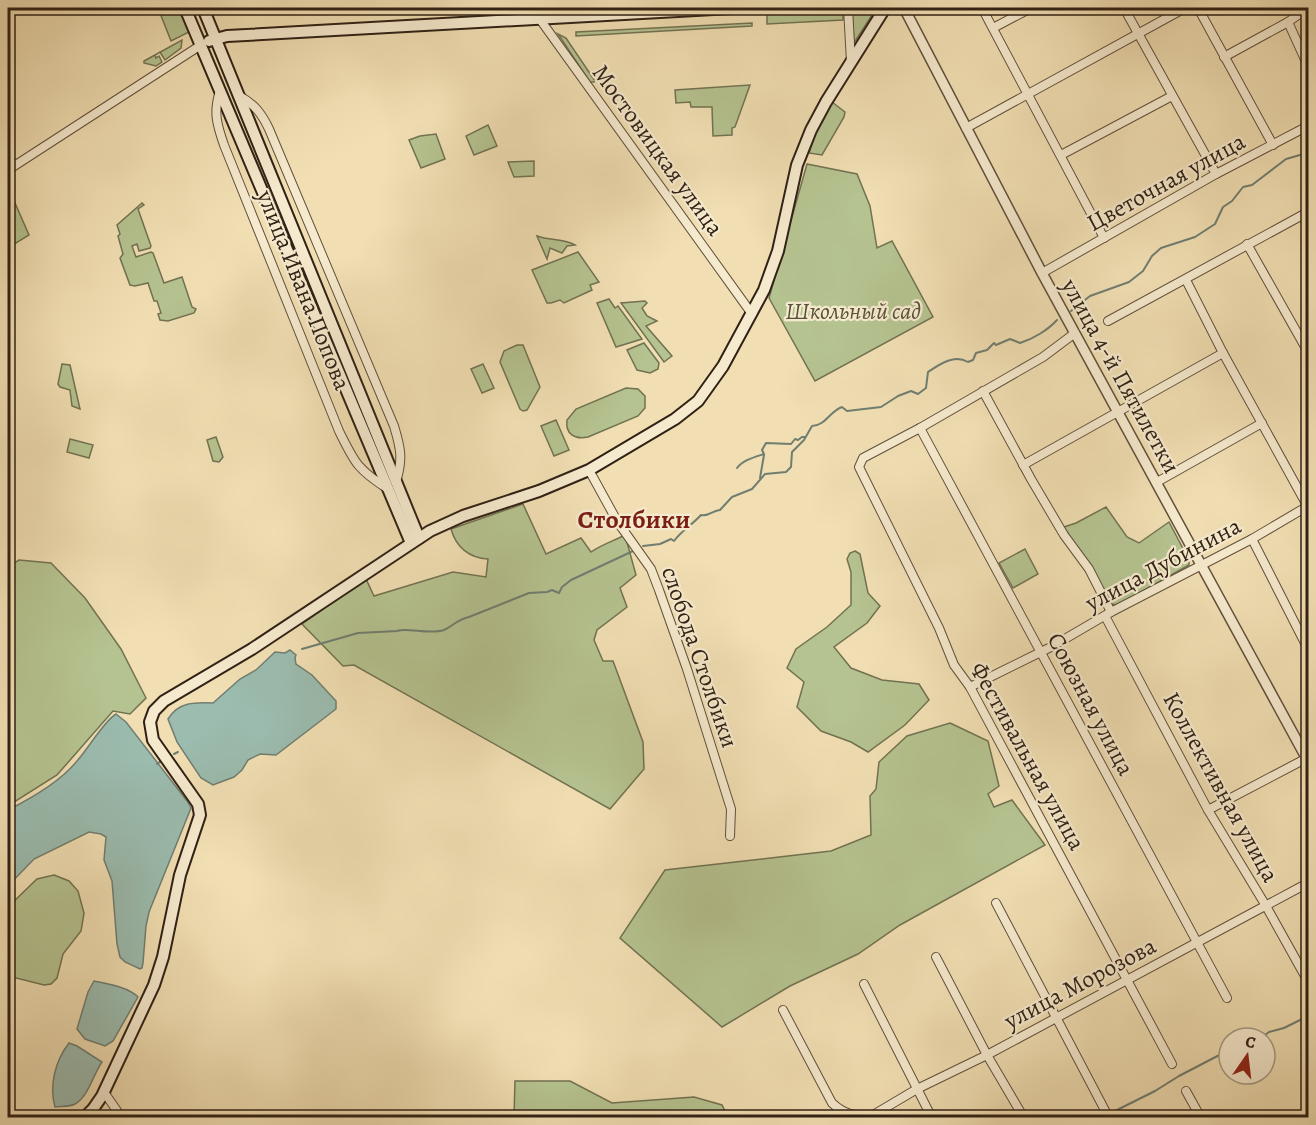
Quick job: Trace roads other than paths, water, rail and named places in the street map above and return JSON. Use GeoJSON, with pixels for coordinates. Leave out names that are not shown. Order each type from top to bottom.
{"type":"FeatureCollection","features":[{"type":"Feature","properties":{"kind":"main road","name":"улица Ивана Попова"},"geometry":{"type":"LineString","coordinates":[[185,8],[392,485]]}},
{"type":"Feature","properties":{"kind":"main road","name":"улица Ивана Попова"},"geometry":{"type":"LineString","coordinates":[[203,8],[415,541]]}},
{"type":"Feature","properties":{"kind":"main road"},"geometry":{"type":"LineString","coordinates":[[201,45],[215,38],[538,13],[732,8]]}},
{"type":"Feature","properties":{"kind":"main road"},"geometry":{"type":"LineString","coordinates":[[84,1118],[104,1092],[154,986],[163,957],[180,875],[200,815],[198,804],[153,740],[150,728],[154,711],[173,694],[252,649],[415,541],[450,521],[539,491],[589,470],[691,408],[707,391],[752,314],[771,272],[804,145],[826,102],[885,8]]}},
{"type":"Feature","properties":{"kind":"street"},"geometry":{"type":"LineString","coordinates":[[848,8],[851,62]]}},
{"type":"Feature","properties":{"kind":"street","name":"улица 4-й Пятилетки"},"geometry":{"type":"LineString","coordinates":[[904,8],[1042,273],[1308,759]]}},
{"type":"Feature","properties":{"kind":"street"},"geometry":{"type":"LineString","coordinates":[[982,8],[1104,238]]}},
{"type":"Feature","properties":{"kind":"street"},"geometry":{"type":"LineString","coordinates":[[993,28],[1031,8]]}},
{"type":"Feature","properties":{"kind":"street"},"geometry":{"type":"LineString","coordinates":[[1124,8],[1216,174]]}},
{"type":"Feature","properties":{"kind":"street"},"geometry":{"type":"LineString","coordinates":[[966,128],[1185,8]]}},
{"type":"Feature","properties":{"kind":"street"},"geometry":{"type":"LineString","coordinates":[[1198,8],[1273,145]]}},
{"type":"Feature","properties":{"kind":"street"},"geometry":{"type":"LineString","coordinates":[[1224,57],[1288,22],[1308,8]]}},
{"type":"Feature","properties":{"kind":"street","name":"Мостовицкая улица"},"geometry":{"type":"LineString","coordinates":[[538,13],[752,314]]}},
{"type":"Feature","properties":{"kind":"street"},"geometry":{"type":"LineString","coordinates":[[1288,22],[1308,66]]}},
{"type":"Feature","properties":{"kind":"street"},"geometry":{"type":"LineString","coordinates":[[8,170],[201,45]]}},
{"type":"Feature","properties":{"kind":"street","name":"улица Ивана Попова"},"geometry":{"type":"LineString","coordinates":[[220,89],[215,106],[217,125],[224,146],[339,431],[355,464],[366,474],[392,485],[401,464],[401,449],[394,426],[261,112],[251,102],[238,95]]}},
{"type":"Feature","properties":{"kind":"street"},"geometry":{"type":"LineString","coordinates":[[1061,155],[1172,96]]}},
{"type":"Feature","properties":{"kind":"street","name":"Цветочная улица"},"geometry":{"type":"LineString","coordinates":[[1042,273],[1216,174],[1308,126]]}},
{"type":"Feature","properties":{"kind":"street"},"geometry":{"type":"LineString","coordinates":[[1108,321],[1308,212]]}},
{"type":"Feature","properties":{"kind":"street"},"geometry":{"type":"LineString","coordinates":[[1248,244],[1308,352]]}},
{"type":"Feature","properties":{"kind":"street"},"geometry":{"type":"LineString","coordinates":[[1186,280],[1223,353],[1308,507]]}},
{"type":"Feature","properties":{"kind":"street"},"geometry":{"type":"LineString","coordinates":[[920,428],[1042,357],[1076,333]]}},
{"type":"Feature","properties":{"kind":"street"},"geometry":{"type":"LineString","coordinates":[[1023,465],[1223,353]]}},
{"type":"Feature","properties":{"kind":"street","name":"Коллективная улица"},"geometry":{"type":"LineString","coordinates":[[983,391],[1064,535],[1089,569],[1108,614],[1208,810],[1305,976]]}},
{"type":"Feature","properties":{"kind":"street"},"geometry":{"type":"LineString","coordinates":[[1157,482],[1262,423]]}},
{"type":"Feature","properties":{"kind":"street","name":"Фестивальная улица"},"geometry":{"type":"LineString","coordinates":[[920,428],[863,458],[860,462],[861,474],[934,618],[954,665],[970,687],[1172,1064]]}},
{"type":"Feature","properties":{"kind":"street","name":"Союзная улица"},"geometry":{"type":"LineString","coordinates":[[920,428],[1227,998]]}},
{"type":"Feature","properties":{"kind":"street","name":"слобода Столбики"},"geometry":{"type":"LineString","coordinates":[[589,470],[617,521],[651,569],[687,669],[730,809],[730,836]]}},
{"type":"Feature","properties":{"kind":"street","name":"улица Дубинина"},"geometry":{"type":"LineString","coordinates":[[970,687],[1041,652],[1201,563],[1252,539],[1308,507]]}},
{"type":"Feature","properties":{"kind":"street"},"geometry":{"type":"LineString","coordinates":[[1252,539],[1308,649]]}},
{"type":"Feature","properties":{"kind":"street"},"geometry":{"type":"LineString","coordinates":[[1208,810],[1308,759]]}},
{"type":"Feature","properties":{"kind":"street","name":"улица Морозова"},"geometry":{"type":"LineString","coordinates":[[868,1117],[1308,883]]}},
{"type":"Feature","properties":{"kind":"street"},"geometry":{"type":"LineString","coordinates":[[996,903],[1107,1114]]}},
{"type":"Feature","properties":{"kind":"street"},"geometry":{"type":"LineString","coordinates":[[936,957],[987,1055],[1024,1118]]}},
{"type":"Feature","properties":{"kind":"street"},"geometry":{"type":"LineString","coordinates":[[864,984],[932,1118]]}},
{"type":"Feature","properties":{"kind":"street"},"geometry":{"type":"LineString","coordinates":[[783,1010],[832,1103],[851,1116],[868,1117]]}},
{"type":"Feature","properties":{"kind":"street"},"geometry":{"type":"LineString","coordinates":[[1186,1091],[1201,1118]]}},
{"type":"Feature","properties":{"kind":"street"},"geometry":{"type":"LineString","coordinates":[[104,1092],[122,1118]]}},
{"type":"Feature","properties":{"kind":"waterway"},"geometry":{"type":"LineString","coordinates":[[1071,311],[1090,296],[1129,282],[1143,271],[1152,256],[1161,248],[1195,237],[1215,224],[1223,207],[1232,201],[1243,187],[1252,185],[1286,159],[1308,150]]}},
{"type":"Feature","properties":{"kind":"waterway"},"geometry":{"type":"LineString","coordinates":[[643,546],[660,544],[671,539],[674,541],[701,515],[720,510],[732,497],[752,489],[765,474],[786,472],[791,467],[792,452],[804,440],[812,426],[820,424],[838,409],[842,407],[847,411],[881,407],[911,391],[918,394],[926,388],[928,372],[942,363],[958,359],[968,362],[973,360],[976,353],[987,350],[994,343],[996,345],[1010,339],[1020,343],[1045,331],[1057,320]]}},
{"type":"Feature","properties":{"kind":"waterway"},"geometry":{"type":"LineString","coordinates":[[737,468],[746,461],[764,454],[762,450],[766,443],[791,444],[795,439],[805,437]]}},
{"type":"Feature","properties":{"kind":"waterway"},"geometry":{"type":"LineString","coordinates":[[760,478],[764,455]]}},
{"type":"Feature","properties":{"kind":"waterway"},"geometry":{"type":"LineString","coordinates":[[302,649],[358,633],[444,630],[462,619],[529,593],[552,590],[559,593],[562,587],[571,580],[633,551]]}},
{"type":"Feature","properties":{"kind":"waterway"},"geometry":{"type":"LineString","coordinates":[[174,754],[178,752]]}},
{"type":"Feature","properties":{"kind":"waterway"},"geometry":{"type":"LineString","coordinates":[[157,764],[161,761]]}},
{"type":"Feature","properties":{"kind":"waterway"},"geometry":{"type":"LineString","coordinates":[[1277,1030],[1308,1016]]}},
{"type":"Feature","properties":{"kind":"waterway"},"geometry":{"type":"LineString","coordinates":[[1109,1114],[1217,1056]]}},
{"type":"Feature","properties":{"kind":"district","name":"Столбики"},"geometry":{"type":"Point","coordinates":[634,519]}},
{"type":"Feature","properties":{"kind":"park label","name":"Школьный сад"},"geometry":{"type":"Point","coordinates":[853,311]}}]}
